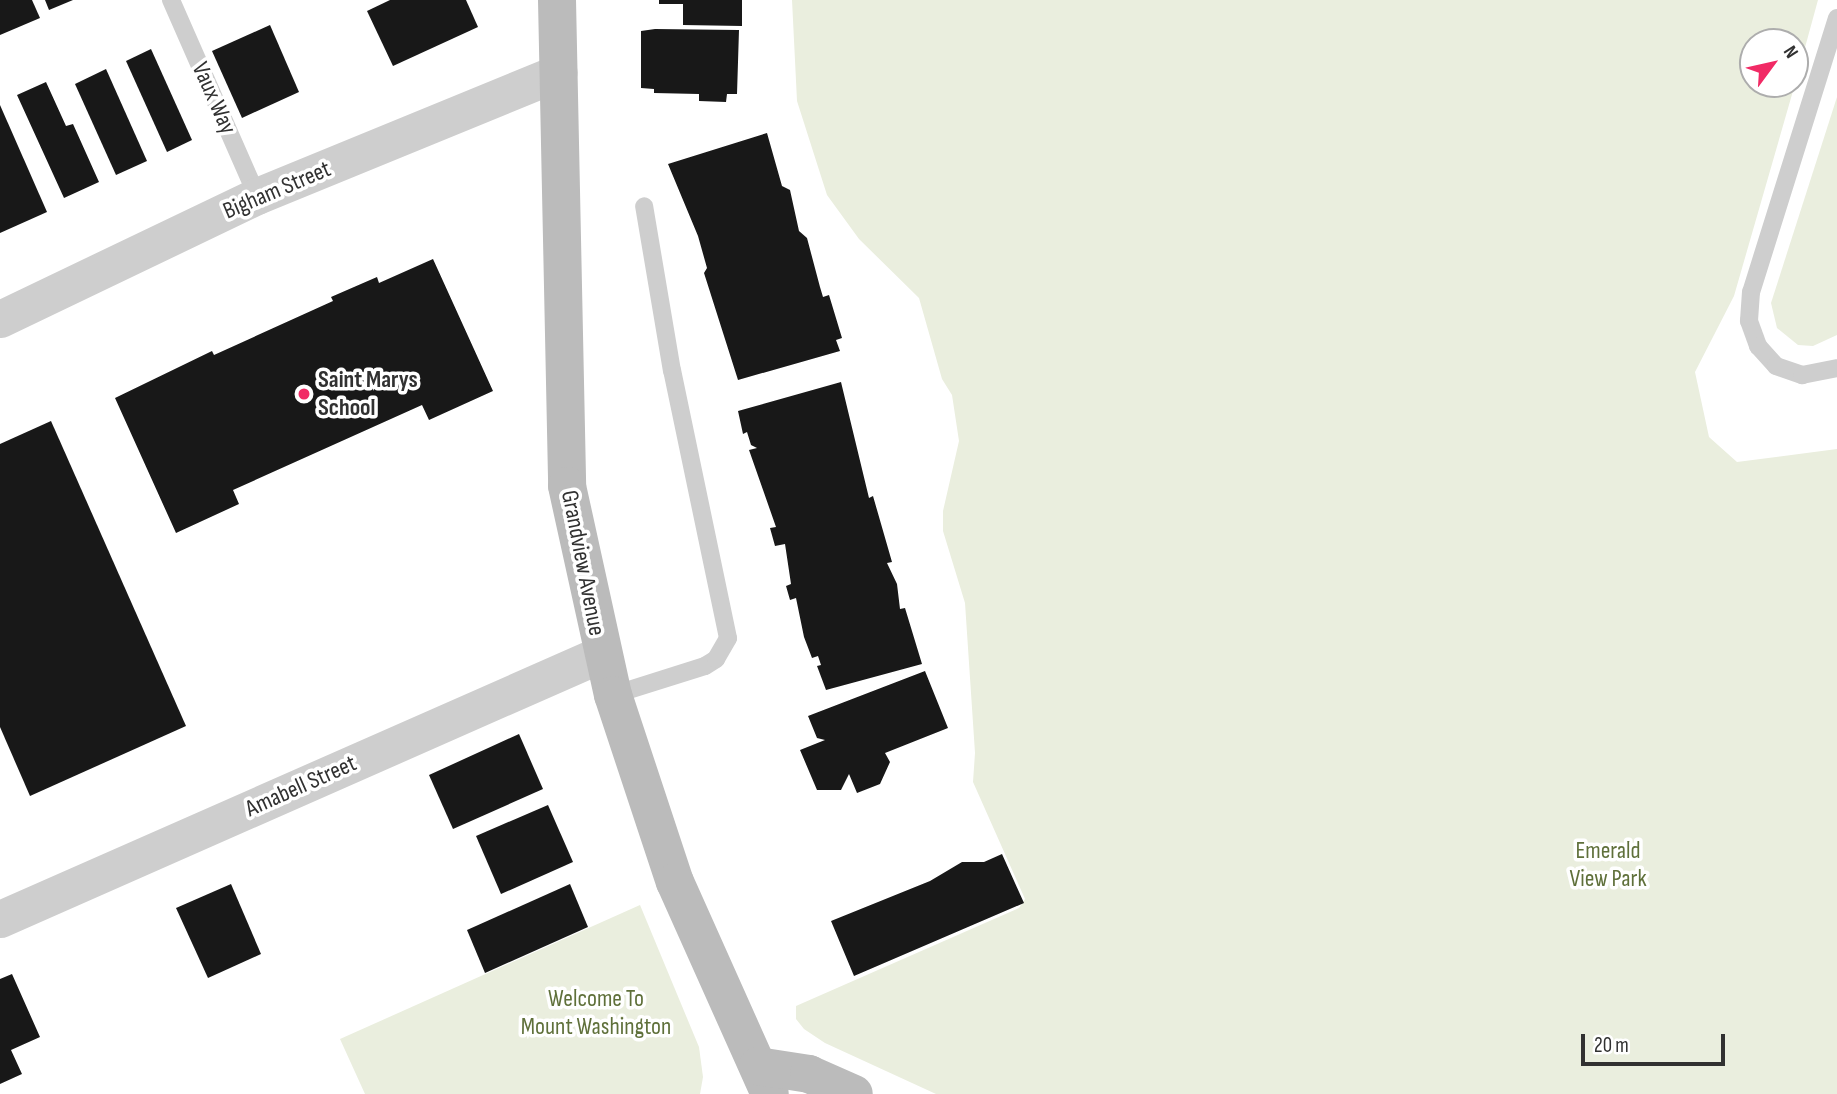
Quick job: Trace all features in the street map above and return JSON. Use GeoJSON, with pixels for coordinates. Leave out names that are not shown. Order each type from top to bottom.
{"type":"FeatureCollection","features":[{"type":"Feature","properties":{"kind":"street","name":"Grandview Avenue"},"geometry":{"type":"LineString","coordinates":[[557,0],[567,486],[601,654],[675,882],[764,1080]]}},
{"type":"Feature","properties":{"kind":"street","name":"Bigham Street"},"geometry":{"type":"LineString","coordinates":[[0,319],[257,196],[559,72]]}},
{"type":"Feature","properties":{"kind":"street","name":"Amabell Street"},"geometry":{"type":"LineString","coordinates":[[0,919],[601,654]]}},
{"type":"Feature","properties":{"kind":"street"},"geometry":{"type":"LineString","coordinates":[[764,1080],[809,1074],[855,1094]]}},
{"type":"Feature","properties":{"kind":"lane","name":"Vaux Way"},"geometry":{"type":"LineString","coordinates":[[171,0],[257,196]]}},
{"type":"Feature","properties":{"kind":"lane"},"geometry":{"type":"LineString","coordinates":[[1837,18],[1752,292],[1749,321],[1758,346],[1776,366],[1802,375],[1837,368]]}},
{"type":"Feature","properties":{"kind":"lane"},"geometry":{"type":"LineString","coordinates":[[613,695],[705,666],[716,659],[729,638],[673,371],[644,206]]}},
{"type":"Feature","properties":{"kind":"green space","name":"Emerald View Park"},"geometry":{"type":"Polygon","coordinates":[[[792,0],[1818,0],[1809,33],[1809,28],[1739,28],[1739,98],[1791,98],[1734,296],[1695,372],[1709,437],[1737,462],[1837,449],[1837,1094],[936,1094],[825,1043],[804,1029],[796,1019],[796,1006],[1019,908],[1025,899],[973,782],[975,753],[965,603],[943,531],[943,511],[959,441],[952,395],[942,379],[919,298],[859,239],[827,195],[797,101],[792,0]]]}},
{"type":"Feature","properties":{"kind":"green space"},"geometry":{"type":"Polygon","coordinates":[[[1837,97],[1837,335],[1813,346],[1798,345],[1777,328],[1771,303],[1837,97]]]}},
{"type":"Feature","properties":{"kind":"green space","name":"Welcome To Mount Washington"},"geometry":{"type":"Polygon","coordinates":[[[640,905],[699,1047],[703,1077],[700,1094],[365,1094],[340,1039],[640,905]]]}},
{"type":"Feature","properties":{"kind":"building"},"geometry":{"type":"Polygon","coordinates":[[[0,0],[32,0],[40,18],[0,35],[0,0]]]}},
{"type":"Feature","properties":{"kind":"building"},"geometry":{"type":"Polygon","coordinates":[[[45,0],[73,0],[49,10],[45,0]]]}},
{"type":"Feature","properties":{"kind":"building"},"geometry":{"type":"Polygon","coordinates":[[[390,0],[466,0],[478,27],[393,66],[367,11],[390,0]]]}},
{"type":"Feature","properties":{"kind":"building"},"geometry":{"type":"Polygon","coordinates":[[[659,0],[742,0],[742,26],[683,25],[683,4],[659,4],[659,0]]]}},
{"type":"Feature","properties":{"kind":"building"},"geometry":{"type":"Polygon","coordinates":[[[270,25],[299,92],[242,118],[212,51],[270,25]]]}},
{"type":"Feature","properties":{"kind":"building"},"geometry":{"type":"Polygon","coordinates":[[[739,30],[737,94],[727,94],[726,102],[699,101],[699,94],[654,93],[654,89],[641,88],[641,31],[739,30]]]}},
{"type":"Feature","properties":{"kind":"building"},"geometry":{"type":"Polygon","coordinates":[[[151,49],[192,140],[167,152],[126,61],[151,49]]]}},
{"type":"Feature","properties":{"kind":"building"},"geometry":{"type":"Polygon","coordinates":[[[106,69],[147,161],[116,175],[75,84],[106,69]]]}},
{"type":"Feature","properties":{"kind":"building"},"geometry":{"type":"Polygon","coordinates":[[[46,82],[66,126],[73,124],[99,182],[64,198],[17,95],[46,82]]]}},
{"type":"Feature","properties":{"kind":"building"},"geometry":{"type":"Polygon","coordinates":[[[0,105],[47,212],[0,233],[0,105]]]}},
{"type":"Feature","properties":{"kind":"building"},"geometry":{"type":"Polygon","coordinates":[[[767,133],[782,186],[790,190],[799,231],[807,238],[823,297],[829,295],[842,338],[836,340],[840,351],[738,380],[704,273],[707,268],[698,236],[668,164],[767,133]]]}},
{"type":"Feature","properties":{"kind":"building","name":"Saint Marys School"},"geometry":{"type":"Polygon","coordinates":[[[433,259],[493,391],[429,420],[422,405],[233,490],[239,504],[176,533],[115,398],[212,351],[214,355],[333,301],[331,297],[377,277],[379,283],[433,259]]]}},
{"type":"Feature","properties":{"kind":"building"},"geometry":{"type":"Polygon","coordinates":[[[841,382],[869,498],[873,496],[892,562],[887,563],[897,584],[900,609],[905,608],[922,664],[826,690],[817,666],[821,665],[818,656],[812,658],[804,637],[796,598],[790,600],[786,586],[791,584],[785,544],[775,546],[770,528],[776,527],[749,450],[757,448],[751,445],[747,432],[743,434],[738,411],[841,382]]]}},
{"type":"Feature","properties":{"kind":"building"},"geometry":{"type":"Polygon","coordinates":[[[51,421],[186,726],[30,796],[0,727],[0,444],[51,421]]]}},
{"type":"Feature","properties":{"kind":"building"},"geometry":{"type":"Polygon","coordinates":[[[925,671],[948,728],[885,753],[890,762],[880,784],[857,793],[849,774],[841,790],[817,790],[800,750],[825,740],[817,738],[808,716],[925,671]]]}},
{"type":"Feature","properties":{"kind":"building"},"geometry":{"type":"Polygon","coordinates":[[[519,734],[543,789],[453,829],[429,775],[519,734]]]}},
{"type":"Feature","properties":{"kind":"building"},"geometry":{"type":"Polygon","coordinates":[[[548,805],[573,862],[501,894],[476,836],[548,805]]]}},
{"type":"Feature","properties":{"kind":"building"},"geometry":{"type":"Polygon","coordinates":[[[1002,854],[1024,903],[854,976],[831,921],[930,881],[962,862],[984,862],[1002,854]]]}},
{"type":"Feature","properties":{"kind":"building"},"geometry":{"type":"Polygon","coordinates":[[[231,884],[261,954],[208,978],[176,908],[231,884]]]}},
{"type":"Feature","properties":{"kind":"building"},"geometry":{"type":"Polygon","coordinates":[[[570,884],[588,927],[485,973],[467,930],[570,884]]]}},
{"type":"Feature","properties":{"kind":"building"},"geometry":{"type":"Polygon","coordinates":[[[12,974],[40,1037],[11,1050],[22,1074],[0,1084],[0,979],[12,974]]]}},
{"type":"Feature","properties":{"kind":"place","name":"Saint Marys School"},"geometry":{"type":"Point","coordinates":[304,394]}}]}
